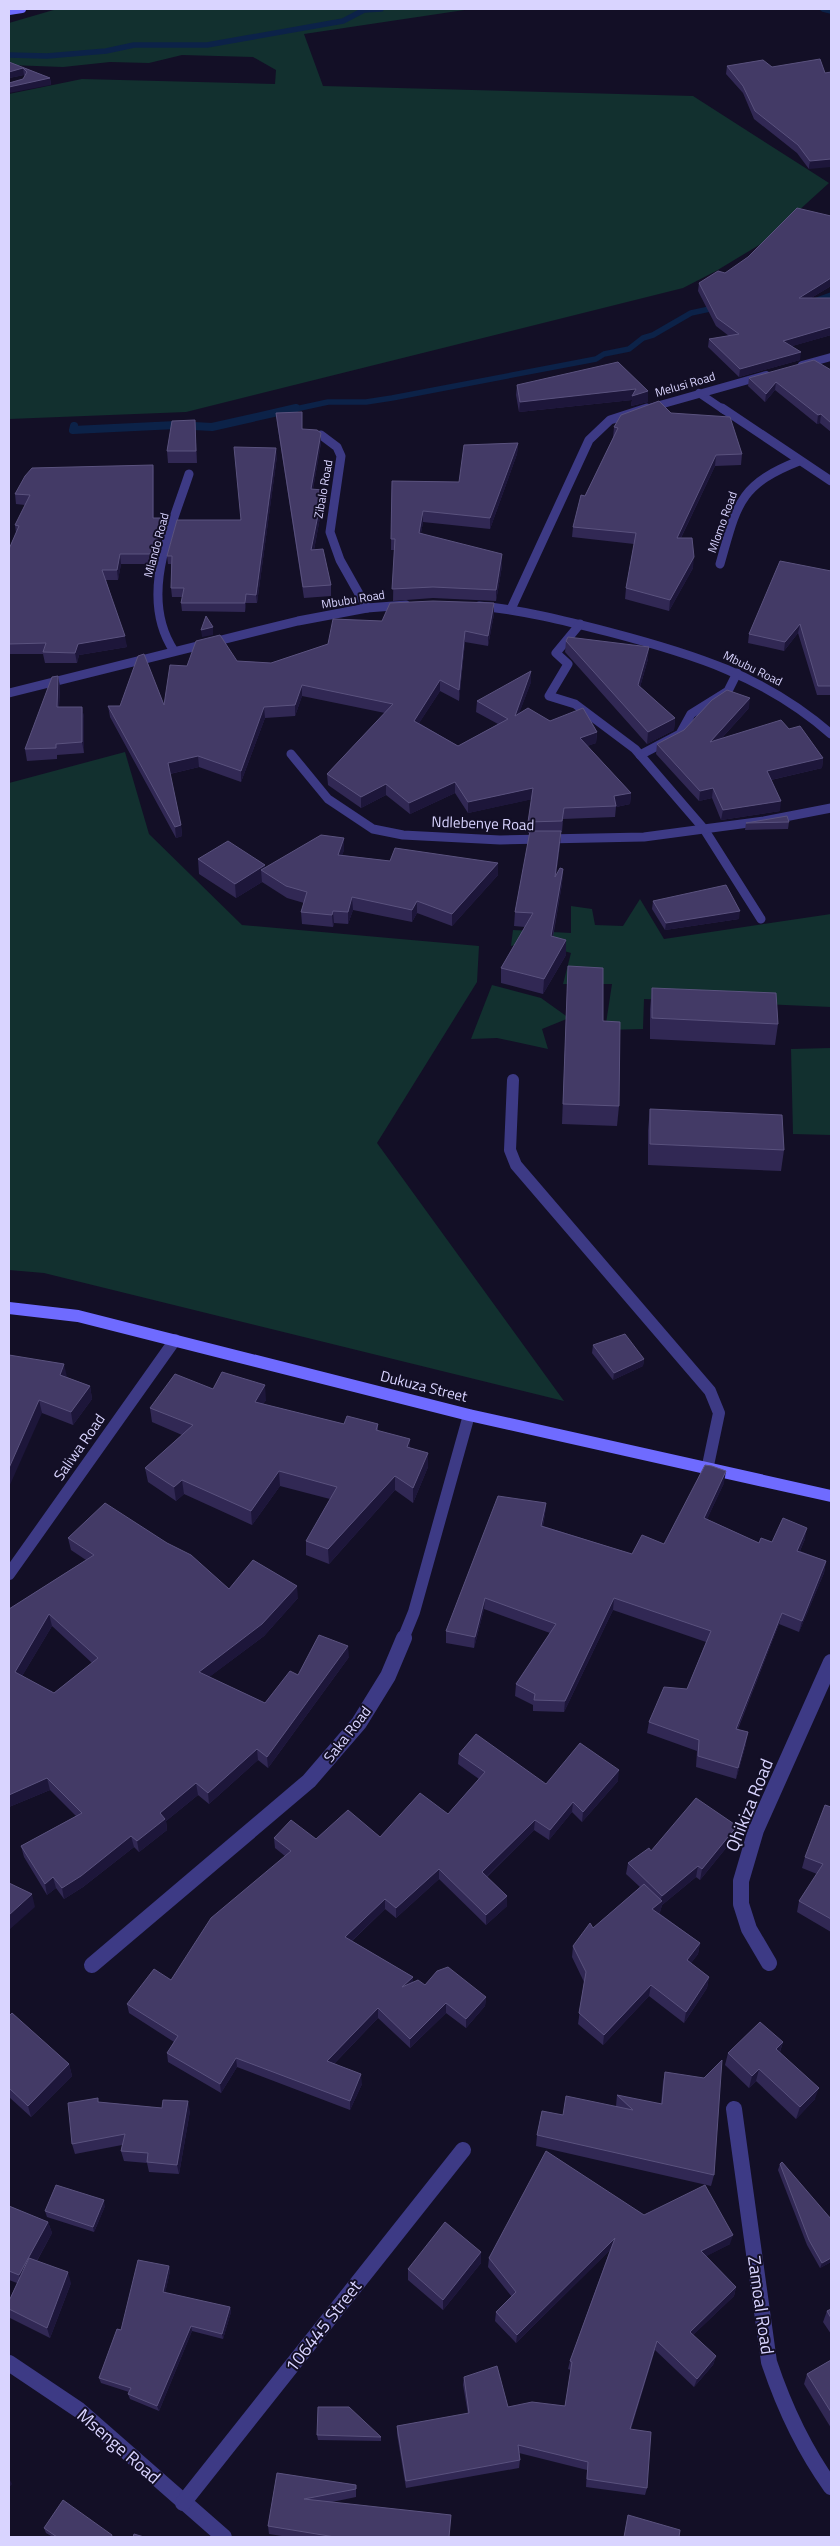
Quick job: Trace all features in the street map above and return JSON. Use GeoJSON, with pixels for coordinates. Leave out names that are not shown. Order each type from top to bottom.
{"type":"FeatureCollection","features":[{"type":"Feature","properties":{"kind":"main road"},"geometry":{"type":"LineString","coordinates":[[9,11],[22,9]]}},
{"type":"Feature","properties":{"kind":"main road","name":"Dukuza Street"},"geometry":{"type":"LineString","coordinates":[[9,1308],[78,1316],[470,1415],[707,1470],[831,1496]]}},
{"type":"Feature","properties":{"kind":"street"},"geometry":{"type":"LineString","coordinates":[[795,367],[831,357]]}},
{"type":"Feature","properties":{"kind":"street","name":"Melusi Road"},"geometry":{"type":"LineString","coordinates":[[511,609],[589,440],[610,420],[776,372]]}},
{"type":"Feature","properties":{"kind":"street"},"geometry":{"type":"LineString","coordinates":[[699,393],[831,481]]}},
{"type":"Feature","properties":{"kind":"street","name":"Zibalo Road"},"geometry":{"type":"LineString","coordinates":[[320,435],[337,446],[342,458],[330,518],[330,533],[367,608]]}},
{"type":"Feature","properties":{"kind":"street","name":"Mlomo Road"},"geometry":{"type":"LineString","coordinates":[[720,564],[735,516],[749,487],[774,469],[799,461]]}},
{"type":"Feature","properties":{"kind":"street","name":"Mlando Road"},"geometry":{"type":"LineString","coordinates":[[174,651],[162,631],[157,604],[158,584],[164,554],[189,474]]}},
{"type":"Feature","properties":{"kind":"street","name":"Mbubu Road"},"geometry":{"type":"LineString","coordinates":[[12,692],[298,621],[367,608],[420,605]]}},
{"type":"Feature","properties":{"kind":"street","name":"Mbubu Road"},"geometry":{"type":"LineString","coordinates":[[469,606],[511,609],[580,624],[702,659],[762,684],[790,701],[831,734]]}},
{"type":"Feature","properties":{"kind":"street"},"geometry":{"type":"LineString","coordinates":[[580,624],[556,653],[568,664],[549,696],[576,704],[640,755],[704,829],[761,919]]}},
{"type":"Feature","properties":{"kind":"street"},"geometry":{"type":"LineString","coordinates":[[640,755],[680,734],[690,714],[728,691],[737,673]]}},
{"type":"Feature","properties":{"kind":"street"},"geometry":{"type":"LineString","coordinates":[[9,683],[12,692]]}},
{"type":"Feature","properties":{"kind":"street","name":"Ndlebenye Road"},"geometry":{"type":"LineString","coordinates":[[291,754],[328,799],[373,829],[403,835],[491,840],[644,837],[831,808]]}},
{"type":"Feature","properties":{"kind":"street"},"geometry":{"type":"LineString","coordinates":[[513,1080],[510,1150],[516,1165],[710,1391],[719,1413],[707,1470]]}},
{"type":"Feature","properties":{"kind":"street","name":"Saliwa Road"},"geometry":{"type":"LineString","coordinates":[[9,1574],[175,1340]]}},
{"type":"Feature","properties":{"kind":"street","name":"Saka Road"},"geometry":{"type":"LineString","coordinates":[[92,1965],[309,1781],[359,1723],[388,1676],[414,1612],[470,1415]]}},
{"type":"Feature","properties":{"kind":"street","name":"Qhikiza Road"},"geometry":{"type":"LineString","coordinates":[[769,1963],[749,1929],[741,1904],[741,1881],[756,1830],[831,1662]]}},
{"type":"Feature","properties":{"kind":"street","name":"Zamoal Road"},"geometry":{"type":"LineString","coordinates":[[734,2109],[769,2362],[782,2402],[812,2461],[831,2487]]}},
{"type":"Feature","properties":{"kind":"street","name":"106445 Street"},"geometry":{"type":"LineString","coordinates":[[183,2503],[463,2150]]}},
{"type":"Feature","properties":{"kind":"street","name":"Msenge Road"},"geometry":{"type":"LineString","coordinates":[[9,2363],[79,2410],[224,2537]]}},
{"type":"Feature","properties":{"kind":"green space"},"geometry":{"type":"Polygon","coordinates":[[[57,9],[471,9],[304,34],[323,86],[693,96],[829,183],[764,242],[716,271],[683,288],[186,412],[9,419],[9,94],[82,79],[275,84],[276,70],[253,57],[182,55],[149,63],[110,62],[63,67],[9,65],[9,23],[57,9]]]}},
{"type":"Feature","properties":{"kind":"green space"},"geometry":{"type":"Polygon","coordinates":[[[125,752],[149,834],[242,925],[479,946],[477,982],[377,1143],[564,1401],[44,1273],[9,1270],[9,783],[125,752]]]}},
{"type":"Feature","properties":{"kind":"green space"},"geometry":{"type":"Polygon","coordinates":[[[640,899],[664,939],[831,914],[831,1007],[644,999],[643,1029],[605,1030],[612,984],[563,984],[571,953],[529,941],[511,946],[513,930],[571,933],[571,906],[592,909],[595,925],[623,926],[640,899]]]}},
{"type":"Feature","properties":{"kind":"green space"},"geometry":{"type":"Polygon","coordinates":[[[492,985],[541,998],[569,1018],[542,1029],[548,1049],[497,1038],[471,1039],[492,985]]]}},
{"type":"Feature","properties":{"kind":"green space"},"geometry":{"type":"Polygon","coordinates":[[[831,1048],[831,1135],[793,1134],[791,1049],[831,1048]]]}},
{"type":"Feature","properties":{"kind":"building"},"geometry":{"type":"Polygon","coordinates":[[[820,59],[825,73],[831,72],[831,159],[810,161],[798,145],[755,111],[743,86],[727,66],[763,60],[772,67],[820,59]]]}},
{"type":"Feature","properties":{"kind":"building"},"geometry":{"type":"Polygon","coordinates":[[[9,62],[50,78],[9,87],[9,83],[23,79],[27,72],[23,68],[9,72],[9,62]]]}},
{"type":"Feature","properties":{"kind":"building"},"geometry":{"type":"Polygon","coordinates":[[[797,208],[831,216],[831,278],[799,298],[831,298],[831,327],[783,341],[801,352],[740,369],[709,339],[739,334],[717,318],[699,283],[718,271],[725,273],[748,257],[797,208]]]}},
{"type":"Feature","properties":{"kind":"building"},"geometry":{"type":"Polygon","coordinates":[[[814,360],[831,370],[831,423],[776,382],[766,394],[749,378],[814,360]]]}},
{"type":"Feature","properties":{"kind":"building"},"geometry":{"type":"Polygon","coordinates":[[[618,362],[648,391],[632,396],[636,389],[520,402],[517,385],[618,362]]]}},
{"type":"Feature","properties":{"kind":"building"},"geometry":{"type":"Polygon","coordinates":[[[659,401],[671,413],[730,417],[742,454],[716,455],[677,538],[692,538],[694,557],[670,600],[626,588],[636,533],[573,527],[581,495],[585,496],[618,428],[614,427],[621,415],[659,401]]]}},
{"type":"Feature","properties":{"kind":"building"},"geometry":{"type":"Polygon","coordinates":[[[302,412],[302,429],[317,430],[321,433],[311,489],[323,490],[311,550],[323,549],[331,585],[303,587],[276,413],[302,412]]]}},
{"type":"Feature","properties":{"kind":"building"},"geometry":{"type":"Polygon","coordinates":[[[195,420],[196,451],[167,451],[172,421],[195,420]]]}},
{"type":"Feature","properties":{"kind":"building"},"geometry":{"type":"Polygon","coordinates":[[[518,443],[490,518],[423,511],[419,533],[502,554],[496,590],[433,587],[392,589],[395,539],[391,539],[392,481],[459,482],[464,445],[518,443]]]}},
{"type":"Feature","properties":{"kind":"building"},"geometry":{"type":"Polygon","coordinates":[[[234,447],[276,448],[256,595],[246,594],[245,603],[181,603],[184,588],[171,588],[172,556],[167,556],[177,520],[241,520],[234,447]]]}},
{"type":"Feature","properties":{"kind":"building"},"geometry":{"type":"Polygon","coordinates":[[[153,465],[153,518],[163,518],[153,554],[120,554],[117,570],[102,570],[125,636],[78,644],[75,653],[43,652],[46,643],[9,644],[9,549],[19,526],[15,525],[30,495],[15,494],[25,476],[32,468],[153,465]]]}},
{"type":"Feature","properties":{"kind":"building"},"geometry":{"type":"Polygon","coordinates":[[[780,561],[831,571],[831,686],[818,686],[800,624],[785,642],[749,634],[780,561]]]}},
{"type":"Feature","properties":{"kind":"building"},"geometry":{"type":"Polygon","coordinates":[[[433,601],[494,603],[488,636],[465,631],[459,690],[440,680],[414,721],[458,746],[508,719],[477,701],[531,671],[515,716],[528,708],[550,721],[583,708],[597,732],[580,738],[631,793],[614,796],[616,806],[564,808],[562,821],[528,822],[533,788],[468,802],[455,782],[409,803],[386,784],[361,797],[327,774],[393,704],[302,685],[295,705],[264,707],[241,771],[198,756],[168,763],[181,825],[175,827],[108,706],[120,706],[138,656],[144,654],[164,705],[170,665],[187,666],[196,641],[220,635],[237,661],[271,663],[328,644],[333,619],[382,621],[390,603],[433,601]]]}},
{"type":"Feature","properties":{"kind":"building"},"geometry":{"type":"Polygon","coordinates":[[[206,616],[213,627],[201,630],[206,616]]]}},
{"type":"Feature","properties":{"kind":"building"},"geometry":{"type":"Polygon","coordinates":[[[568,637],[649,647],[638,685],[675,718],[648,732],[566,641],[568,637]]]}},
{"type":"Feature","properties":{"kind":"building"},"geometry":{"type":"Polygon","coordinates":[[[58,676],[57,707],[82,707],[82,742],[56,744],[56,748],[25,749],[52,677],[58,676]]]}},
{"type":"Feature","properties":{"kind":"building"},"geometry":{"type":"Polygon","coordinates":[[[727,690],[750,698],[710,742],[781,720],[789,729],[800,726],[823,758],[767,771],[781,801],[723,810],[713,788],[700,791],[657,744],[684,730],[712,700],[727,690]]]}},
{"type":"Feature","properties":{"kind":"building"},"geometry":{"type":"Polygon","coordinates":[[[787,816],[789,822],[746,823],[787,816]]]}},
{"type":"Feature","properties":{"kind":"building"},"geometry":{"type":"Polygon","coordinates":[[[530,831],[561,831],[555,877],[560,868],[563,869],[551,936],[566,940],[544,979],[501,968],[533,913],[515,912],[530,831]]]}},
{"type":"Feature","properties":{"kind":"building"},"geometry":{"type":"Polygon","coordinates":[[[321,835],[344,838],[338,855],[390,861],[395,848],[498,863],[452,914],[417,901],[412,910],[352,897],[348,912],[333,911],[332,915],[301,912],[307,892],[286,886],[261,870],[321,835]]]}},
{"type":"Feature","properties":{"kind":"building"},"geometry":{"type":"Polygon","coordinates":[[[228,841],[265,865],[235,884],[198,859],[228,841]]]}},
{"type":"Feature","properties":{"kind":"building"},"geometry":{"type":"Polygon","coordinates":[[[726,885],[740,911],[666,923],[653,901],[726,885]]]}},
{"type":"Feature","properties":{"kind":"building"},"geometry":{"type":"Polygon","coordinates":[[[568,966],[603,968],[603,1021],[620,1022],[619,1106],[563,1104],[568,966]]]}},
{"type":"Feature","properties":{"kind":"building"},"geometry":{"type":"Polygon","coordinates":[[[652,988],[776,993],[778,1024],[652,1018],[652,988]]]}},
{"type":"Feature","properties":{"kind":"building"},"geometry":{"type":"Polygon","coordinates":[[[650,1109],[782,1115],[784,1150],[650,1144],[650,1109]]]}},
{"type":"Feature","properties":{"kind":"building"},"geometry":{"type":"Polygon","coordinates":[[[625,1334],[644,1359],[614,1373],[593,1345],[625,1334]]]}},
{"type":"Feature","properties":{"kind":"building"},"geometry":{"type":"Polygon","coordinates":[[[9,1355],[64,1364],[60,1375],[90,1386],[71,1412],[39,1400],[9,1468],[9,1355]]]}},
{"type":"Feature","properties":{"kind":"building"},"geometry":{"type":"Polygon","coordinates":[[[222,1372],[265,1385],[255,1402],[344,1424],[347,1416],[378,1424],[376,1430],[410,1439],[407,1447],[428,1453],[413,1488],[395,1476],[328,1549],[306,1541],[337,1487],[279,1471],[251,1511],[182,1480],[174,1487],[145,1468],[193,1425],[150,1408],[175,1374],[213,1389],[222,1372]]]}},
{"type":"Feature","properties":{"kind":"building"},"geometry":{"type":"Polygon","coordinates":[[[705,1465],[726,1471],[704,1518],[759,1543],[761,1538],[772,1542],[783,1518],[807,1528],[797,1551],[826,1561],[802,1621],[782,1613],[736,1729],[748,1732],[738,1768],[698,1756],[699,1740],[649,1722],[664,1687],[687,1689],[711,1631],[614,1598],[565,1701],[534,1700],[535,1694],[516,1684],[556,1624],[485,1598],[475,1637],[446,1631],[498,1496],[546,1503],[541,1526],[632,1554],[642,1535],[664,1544],[705,1465]]]}},
{"type":"Feature","properties":{"kind":"building"},"geometry":{"type":"Polygon","coordinates":[[[105,1503],[167,1543],[191,1555],[229,1589],[253,1560],[297,1586],[262,1624],[199,1672],[265,1703],[290,1671],[298,1675],[319,1635],[348,1646],[267,1757],[257,1749],[208,1793],[196,1783],[160,1813],[165,1819],[137,1841],[131,1836],[81,1876],[62,1888],[53,1877],[45,1884],[21,1846],[82,1813],[47,1778],[9,1795],[9,1609],[94,1555],[68,1538],[105,1503]],[[49,1614],[15,1672],[54,1693],[98,1658],[49,1614]]]}},
{"type":"Feature","properties":{"kind":"building"},"geometry":{"type":"Polygon","coordinates":[[[476,1734],[546,1784],[580,1743],[619,1770],[583,1812],[573,1802],[550,1830],[535,1820],[482,1872],[507,1896],[486,1915],[439,1869],[396,1908],[385,1899],[345,1937],[413,1977],[402,1987],[418,1980],[425,1985],[437,1971],[448,1967],[486,1997],[466,2019],[446,2003],[410,2039],[378,2008],[327,2061],[361,2074],[350,2101],[236,2058],[220,2084],[167,2053],[178,2036],[127,2004],[154,1969],[171,1980],[211,1918],[291,1851],[274,1838],[291,1820],[316,1839],[348,1810],[380,1837],[420,1793],[448,1814],[485,1772],[459,1754],[476,1734]]]}},
{"type":"Feature","properties":{"kind":"building"},"geometry":{"type":"Polygon","coordinates":[[[696,1798],[737,1826],[702,1869],[698,1866],[662,1896],[628,1863],[649,1848],[651,1851],[696,1798]]]}},
{"type":"Feature","properties":{"kind":"building"},"geometry":{"type":"Polygon","coordinates":[[[825,1805],[831,1807],[831,1919],[799,1901],[823,1864],[805,1857],[825,1805]]]}},
{"type":"Feature","properties":{"kind":"building"},"geometry":{"type":"Polygon","coordinates":[[[9,1883],[32,1894],[9,1915],[9,1883]]]}},
{"type":"Feature","properties":{"kind":"building"},"geometry":{"type":"Polygon","coordinates":[[[644,1884],[662,1901],[652,1909],[700,1943],[687,1960],[709,1977],[686,2012],[651,1985],[604,2035],[579,2013],[586,1972],[573,1946],[590,1923],[593,1928],[644,1884]]]}},
{"type":"Feature","properties":{"kind":"building"},"geometry":{"type":"Polygon","coordinates":[[[12,2013],[69,2064],[28,2106],[9,2088],[9,2016],[12,2013]]]}},
{"type":"Feature","properties":{"kind":"building"},"geometry":{"type":"Polygon","coordinates":[[[760,2022],[783,2042],[776,2049],[819,2088],[800,2107],[759,2069],[752,2076],[728,2053],[760,2022]]]}},
{"type":"Feature","properties":{"kind":"building"},"geometry":{"type":"Polygon","coordinates":[[[722,2060],[714,2175],[537,2135],[542,2111],[563,2115],[566,2096],[633,2110],[617,2095],[662,2104],[665,2072],[704,2078],[722,2060]]]}},
{"type":"Feature","properties":{"kind":"building"},"geometry":{"type":"Polygon","coordinates":[[[98,2098],[98,2102],[162,2108],[163,2100],[188,2101],[177,2165],[147,2162],[148,2153],[121,2151],[125,2134],[72,2144],[68,2103],[98,2098]]]}},
{"type":"Feature","properties":{"kind":"building"},"geometry":{"type":"Polygon","coordinates":[[[546,2151],[644,2215],[705,2185],[733,2235],[701,2251],[736,2287],[690,2332],[716,2356],[697,2379],[657,2341],[630,2429],[651,2432],[647,2488],[587,2479],[588,2462],[518,2445],[520,2460],[406,2481],[397,2426],[469,2413],[464,2377],[497,2366],[508,2407],[532,2402],[565,2406],[572,2362],[570,2361],[615,2238],[517,2335],[496,2312],[516,2292],[489,2258],[546,2151]]]}},
{"type":"Feature","properties":{"kind":"building"},"geometry":{"type":"Polygon","coordinates":[[[782,2162],[831,2219],[831,2258],[822,2263],[809,2240],[780,2164],[782,2162]]]}},
{"type":"Feature","properties":{"kind":"building"},"geometry":{"type":"Polygon","coordinates":[[[56,2185],[104,2200],[93,2227],[45,2211],[56,2185]]]}},
{"type":"Feature","properties":{"kind":"building"},"geometry":{"type":"Polygon","coordinates":[[[9,2206],[48,2222],[19,2275],[9,2271],[9,2206]]]}},
{"type":"Feature","properties":{"kind":"building"},"geometry":{"type":"Polygon","coordinates":[[[445,2222],[481,2252],[443,2300],[408,2269],[445,2222]]]}},
{"type":"Feature","properties":{"kind":"building"},"geometry":{"type":"Polygon","coordinates":[[[29,2258],[68,2272],[47,2328],[9,2309],[9,2301],[29,2258]]]}},
{"type":"Feature","properties":{"kind":"building"},"geometry":{"type":"Polygon","coordinates":[[[138,2260],[169,2266],[163,2292],[230,2307],[222,2334],[191,2326],[157,2406],[128,2394],[131,2388],[99,2378],[117,2329],[121,2330],[138,2260]]]}},
{"type":"Feature","properties":{"kind":"building"},"geometry":{"type":"Polygon","coordinates":[[[831,2309],[831,2318],[827,2311],[831,2309]]]}},
{"type":"Feature","properties":{"kind":"building"},"geometry":{"type":"Polygon","coordinates":[[[831,2360],[831,2412],[807,2374],[831,2360]]]}},
{"type":"Feature","properties":{"kind":"building"},"geometry":{"type":"Polygon","coordinates":[[[318,2407],[349,2407],[381,2437],[317,2435],[318,2407]]]}},
{"type":"Feature","properties":{"kind":"building"},"geometry":{"type":"Polygon","coordinates":[[[277,2473],[356,2485],[356,2489],[304,2499],[451,2515],[449,2537],[335,2537],[268,2526],[277,2473]]]}},
{"type":"Feature","properties":{"kind":"building"},"geometry":{"type":"Polygon","coordinates":[[[63,2500],[112,2535],[111,2537],[57,2537],[44,2528],[63,2500]]]}},
{"type":"Feature","properties":{"kind":"building"},"geometry":{"type":"Polygon","coordinates":[[[628,2515],[680,2530],[679,2537],[624,2537],[628,2515]]]}},
{"type":"Feature","properties":{"kind":"building"},"geometry":{"type":"Polygon","coordinates":[[[134,2534],[144,2537],[133,2537],[134,2534]]]}},
{"type":"Feature","properties":{"kind":"waterway"},"geometry":{"type":"LineString","coordinates":[[9,55],[47,56],[106,51],[134,45],[207,45],[343,21],[364,10],[381,9]]}},
{"type":"Feature","properties":{"kind":"waterway"},"geometry":{"type":"LineString","coordinates":[[823,9],[831,11]]}},
{"type":"Feature","properties":{"kind":"waterway"},"geometry":{"type":"LineString","coordinates":[[809,303],[831,295]]}},
{"type":"Feature","properties":{"kind":"waterway"},"geometry":{"type":"LineString","coordinates":[[291,410],[328,402],[366,402],[392,398],[596,359],[604,354],[629,349],[643,338],[653,335],[691,313],[719,307]]}},
{"type":"Feature","properties":{"kind":"waterway"},"geometry":{"type":"LineString","coordinates":[[74,426],[73,430],[176,425],[212,427],[296,408]]}}]}
